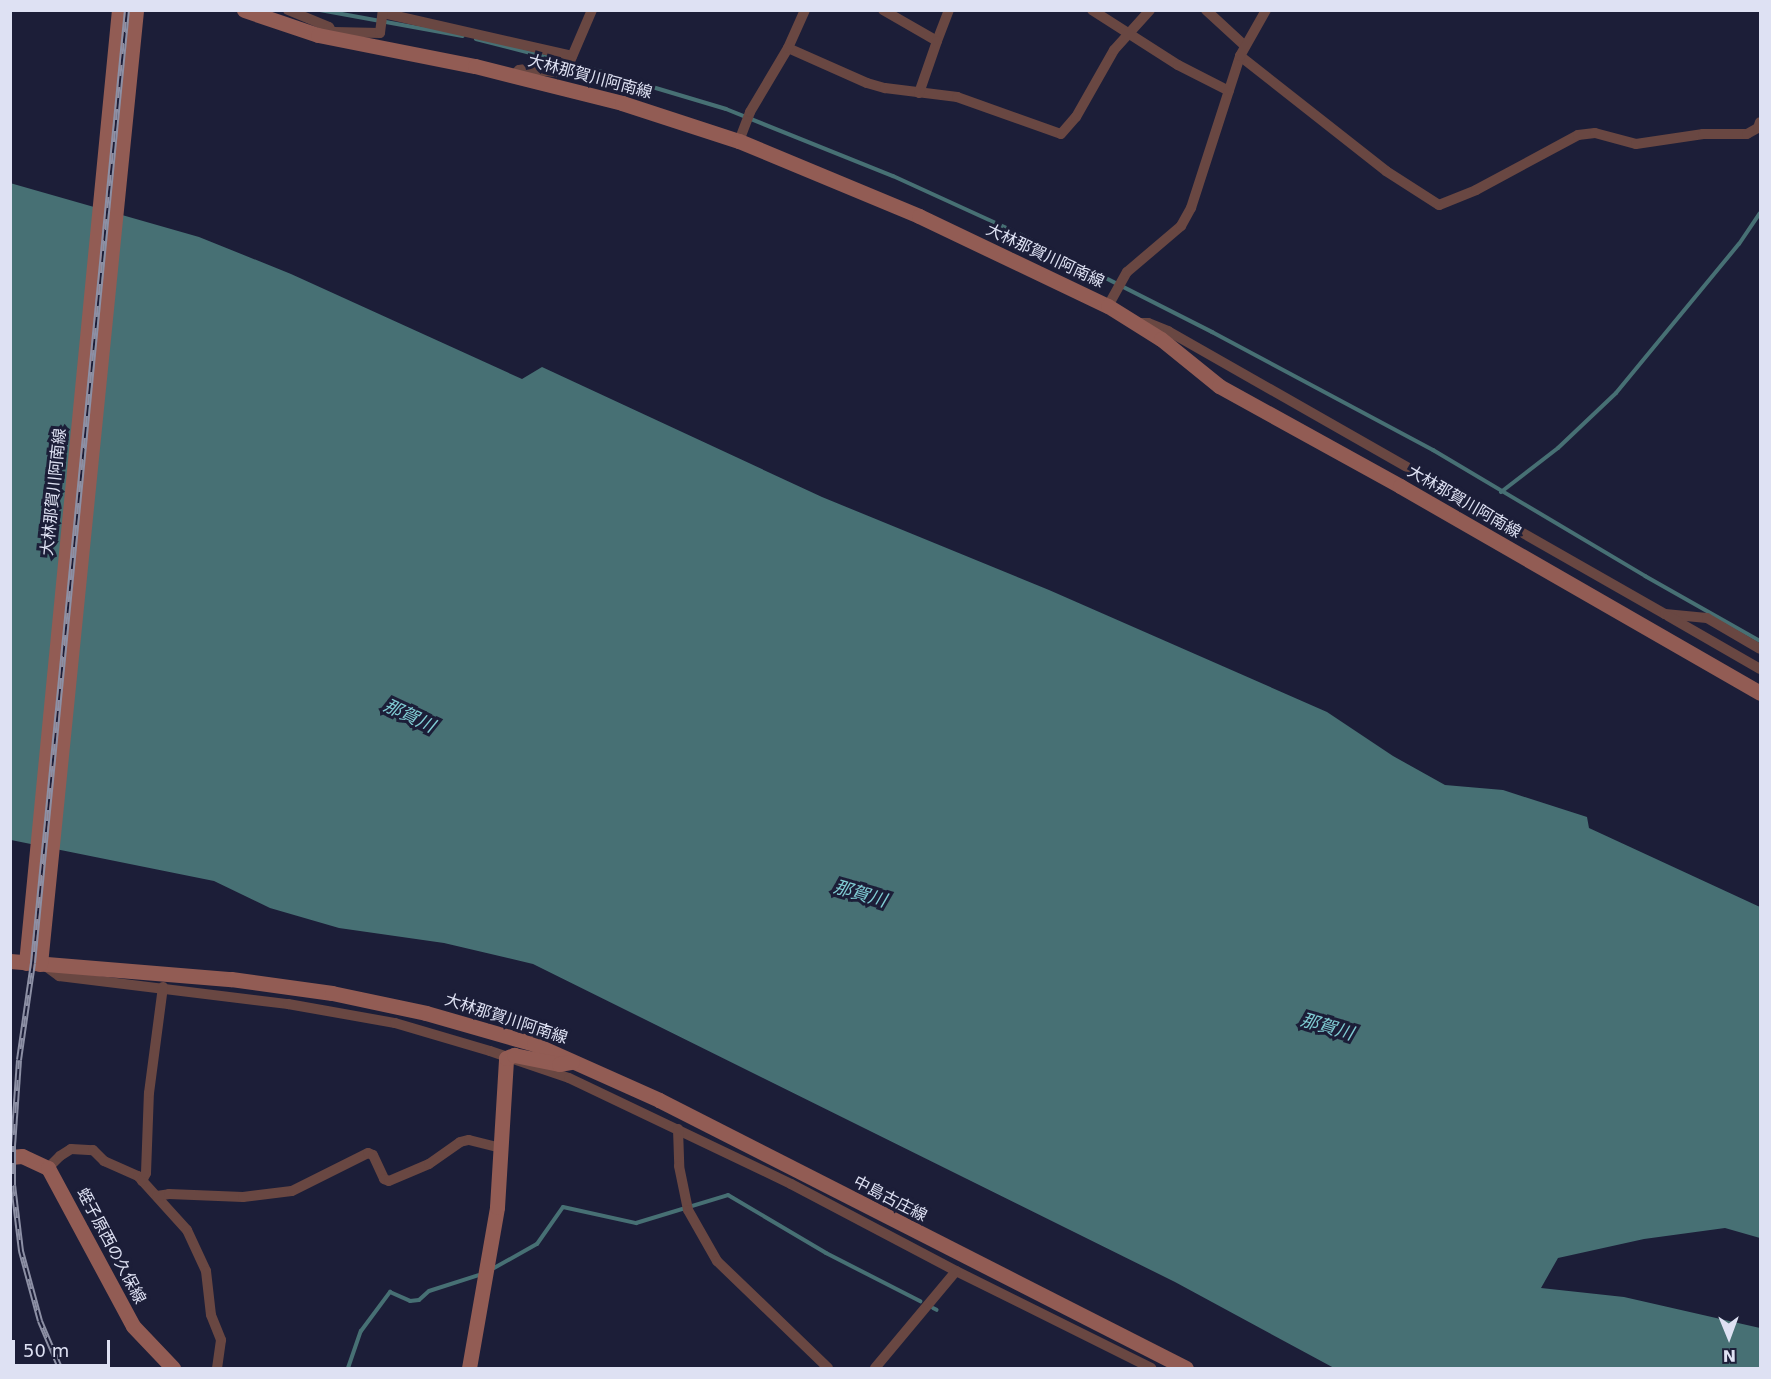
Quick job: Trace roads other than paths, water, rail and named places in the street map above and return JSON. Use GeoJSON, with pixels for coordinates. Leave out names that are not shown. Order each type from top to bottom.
{"type":"FeatureCollection","features":[{"type":"Feature","properties":{"kind":"main road","name":"大林那賀川阿南線"},"geometry":{"type":"LineString","coordinates":[[244,10],[335,35],[514,75],[622,103],[740,141],[1111,300],[1136,323],[1161,339],[1219,386],[1400,486],[1761,693]]}},
{"type":"Feature","properties":{"kind":"main road","name":"大林那賀川阿南線"},"geometry":{"type":"LineString","coordinates":[[26,961],[119,16]]}},
{"type":"Feature","properties":{"kind":"main road","name":"大林那賀川阿南線"},"geometry":{"type":"LineString","coordinates":[[26,961],[135,17]]}},
{"type":"Feature","properties":{"kind":"main road","name":"大林那賀川阿南線"},"geometry":{"type":"LineString","coordinates":[[26,961],[231,979],[332,993],[426,1013],[534,1044],[578,1062]]}},
{"type":"Feature","properties":{"kind":"main road","name":"大林那賀川阿南線"},"geometry":{"type":"LineString","coordinates":[[506,1058],[514,1055],[559,1064],[578,1062]]}},
{"type":"Feature","properties":{"kind":"main road"},"geometry":{"type":"LineString","coordinates":[[469,1368],[497,1207],[506,1058]]}},
{"type":"Feature","properties":{"kind":"main road","name":"中島古庄線"},"geometry":{"type":"LineString","coordinates":[[578,1062],[1186,1368]]}},
{"type":"Feature","properties":{"kind":"main road"},"geometry":{"type":"LineString","coordinates":[[10,1157],[22,1156],[48,1168]]}},
{"type":"Feature","properties":{"kind":"main road","name":"蛭子原西の久保線"},"geometry":{"type":"LineString","coordinates":[[48,1168],[133,1326],[173,1368]]}},
{"type":"Feature","properties":{"kind":"street"},"geometry":{"type":"LineString","coordinates":[[514,75],[519,70],[565,73],[592,10]]}},
{"type":"Feature","properties":{"kind":"street"},"geometry":{"type":"LineString","coordinates":[[740,141],[750,112],[788,48],[805,10]]}},
{"type":"Feature","properties":{"kind":"street"},"geometry":{"type":"LineString","coordinates":[[883,10],[937,41]]}},
{"type":"Feature","properties":{"kind":"street"},"geometry":{"type":"LineString","coordinates":[[919,93],[950,10]]}},
{"type":"Feature","properties":{"kind":"street"},"geometry":{"type":"LineString","coordinates":[[1092,10],[1178,65],[1229,91]]}},
{"type":"Feature","properties":{"kind":"street"},"geometry":{"type":"LineString","coordinates":[[788,48],[867,83],[957,98],[1061,134],[1070,126],[1108,59],[1150,10]]}},
{"type":"Feature","properties":{"kind":"street"},"geometry":{"type":"LineString","coordinates":[[1206,10],[1242,51],[1386,171],[1427,200],[1439,205],[1476,190],[1578,135],[1595,133],[1636,144],[1702,134],[1748,134],[1758,128],[1761,122]]}},
{"type":"Feature","properties":{"kind":"street"},"geometry":{"type":"LineString","coordinates":[[1111,300],[1123,278],[1136,262],[1181,226],[1191,208],[1242,51],[1266,10]]}},
{"type":"Feature","properties":{"kind":"street"},"geometry":{"type":"LineString","coordinates":[[293,11],[335,35],[380,33],[383,13],[573,56]]}},
{"type":"Feature","properties":{"kind":"street"},"geometry":{"type":"LineString","coordinates":[[1136,323],[1148,323],[1168,331],[1761,669]]}},
{"type":"Feature","properties":{"kind":"street"},"geometry":{"type":"LineString","coordinates":[[1665,614],[1707,618],[1761,649]]}},
{"type":"Feature","properties":{"kind":"street"},"geometry":{"type":"LineString","coordinates":[[26,961],[59,976],[288,1004],[395,1023],[490,1051],[569,1078],[791,1184],[956,1271],[1151,1368]]}},
{"type":"Feature","properties":{"kind":"street"},"geometry":{"type":"LineString","coordinates":[[142,1181],[146,1173],[149,1093],[163,987]]}},
{"type":"Feature","properties":{"kind":"street"},"geometry":{"type":"LineString","coordinates":[[678,1129],[679,1166],[688,1208],[717,1261],[828,1368]]}},
{"type":"Feature","properties":{"kind":"street"},"geometry":{"type":"LineString","coordinates":[[157,1196],[169,1194],[232,1197],[292,1191],[368,1153],[373,1155],[384,1179],[389,1181],[429,1164],[460,1142],[469,1140],[500,1148]]}},
{"type":"Feature","properties":{"kind":"street"},"geometry":{"type":"LineString","coordinates":[[48,1168],[60,1155],[71,1149],[93,1150],[104,1161],[127,1170],[142,1181],[187,1230],[206,1271],[211,1315],[221,1340],[217,1368]]}},
{"type":"Feature","properties":{"kind":"street"},"geometry":{"type":"LineString","coordinates":[[875,1368],[956,1271]]}},
{"type":"Feature","properties":{"kind":"water","name":"那賀川"},"geometry":{"type":"Polygon","coordinates":[[[10,183],[199,237],[291,274],[522,379],[542,367],[822,497],[1049,590],[1327,712],[1393,756],[1445,785],[1503,790],[1587,817],[1589,828],[1760,907],[1760,1238],[1725,1228],[1644,1239],[1558,1258],[1541,1288],[1624,1297],[1760,1328],[1760,1368],[1334,1368],[1175,1282],[533,964],[444,943],[339,928],[270,908],[214,881],[11,840],[10,183]]]}},
{"type":"Feature","properties":{"kind":"waterway"},"geometry":{"type":"LineString","coordinates":[[320,10],[463,36]]}},
{"type":"Feature","properties":{"kind":"waterway"},"geometry":{"type":"LineString","coordinates":[[476,39],[592,69],[726,109],[893,176],[1009,229],[1212,332],[1433,450],[1645,576],[1760,641]]}},
{"type":"Feature","properties":{"kind":"waterway"},"geometry":{"type":"LineString","coordinates":[[1501,492],[1558,448],[1616,393],[1739,244],[1760,213]]}},
{"type":"Feature","properties":{"kind":"waterway"},"geometry":{"type":"LineString","coordinates":[[494,1268],[537,1244],[563,1207],[636,1223],[728,1195],[826,1253],[920,1301]]}},
{"type":"Feature","properties":{"kind":"waterway"},"geometry":{"type":"LineString","coordinates":[[348,1368],[361,1331],[390,1292],[410,1301],[419,1300],[429,1291],[479,1275]]}},
{"type":"Feature","properties":{"kind":"waterway"},"geometry":{"type":"LineString","coordinates":[[933,1308],[937,1310]]}},
{"type":"Feature","properties":{"kind":"railway"},"geometry":{"type":"LineString","coordinates":[[60,1368],[40,1321],[21,1251],[13,1185],[13,1146],[19,1060],[33,963],[127,10]]}}]}
